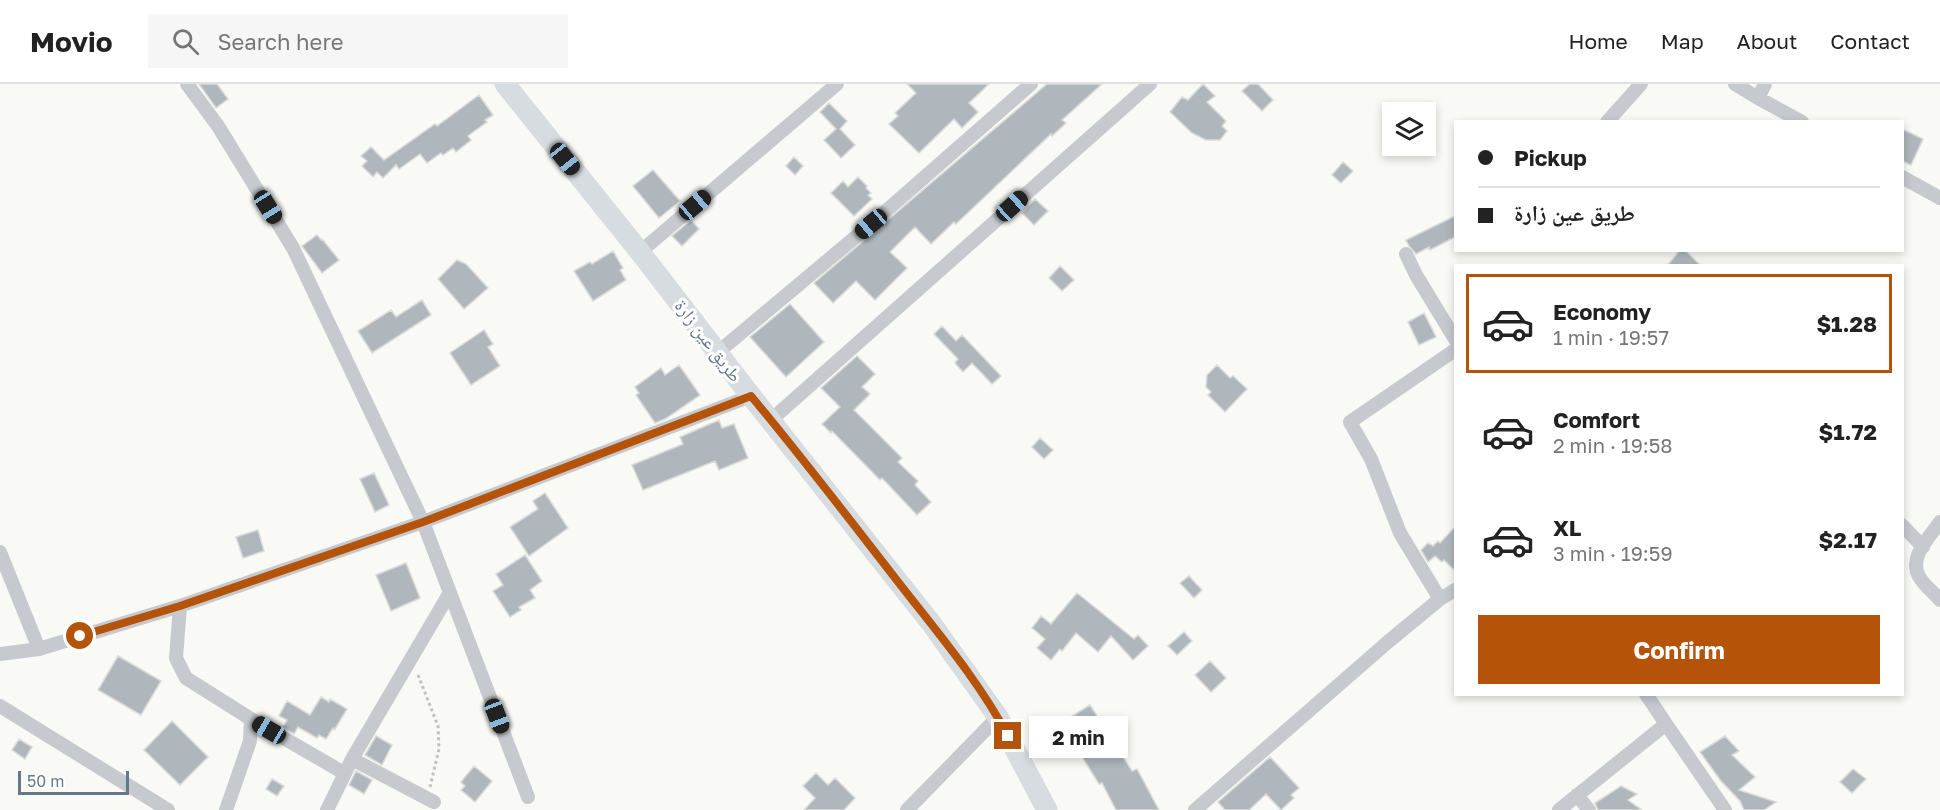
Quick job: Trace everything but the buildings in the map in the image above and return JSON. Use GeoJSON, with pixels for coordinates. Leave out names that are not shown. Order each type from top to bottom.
{"type":"FeatureCollection","features":[{"type":"Feature","properties":{"kind":"main road","name":"طريق عين زارة"},"geometry":{"type":"LineString","coordinates":[[505,84],[931,623],[998,717],[1047,810]]}},
{"type":"Feature","properties":{"kind":"street"},"geometry":{"type":"LineString","coordinates":[[187,84],[218,126],[293,248],[423,522],[528,796]]}},
{"type":"Feature","properties":{"kind":"street"},"geometry":{"type":"LineString","coordinates":[[640,252],[837,84]]}},
{"type":"Feature","properties":{"kind":"street"},"geometry":{"type":"LineString","coordinates":[[717,353],[871,224],[1031,84]]}},
{"type":"Feature","properties":{"kind":"street"},"geometry":{"type":"LineString","coordinates":[[771,420],[1150,84]]}},
{"type":"Feature","properties":{"kind":"street"},"geometry":{"type":"LineString","coordinates":[[1609,120],[1641,84]]}},
{"type":"Feature","properties":{"kind":"street"},"geometry":{"type":"LineString","coordinates":[[1735,84],[1794,120]]}},
{"type":"Feature","properties":{"kind":"street"},"geometry":{"type":"LineString","coordinates":[[1758,98],[1765,84]]}},
{"type":"Feature","properties":{"kind":"street"},"geometry":{"type":"LineString","coordinates":[[1904,178],[1939,195]]}},
{"type":"Feature","properties":{"kind":"street"},"geometry":{"type":"LineString","coordinates":[[1406,254],[1454,337]]}},
{"type":"Feature","properties":{"kind":"street"},"geometry":{"type":"LineString","coordinates":[[1440,599],[1400,533],[1371,459],[1350,422],[1454,351]]}},
{"type":"Feature","properties":{"kind":"street"},"geometry":{"type":"LineString","coordinates":[[0,654],[39,649],[180,606],[423,522],[751,396]]}},
{"type":"Feature","properties":{"kind":"street"},"geometry":{"type":"LineString","coordinates":[[1940,522],[1916,560],[1920,578],[1940,600]]}},
{"type":"Feature","properties":{"kind":"street"},"geometry":{"type":"LineString","coordinates":[[1904,527],[1923,547]]}},
{"type":"Feature","properties":{"kind":"street"},"geometry":{"type":"LineString","coordinates":[[0,552],[39,649]]}},
{"type":"Feature","properties":{"kind":"street"},"geometry":{"type":"LineString","coordinates":[[1196,810],[1380,649],[1440,599],[1454,591]]}},
{"type":"Feature","properties":{"kind":"street"},"geometry":{"type":"LineString","coordinates":[[327,810],[352,759],[449,594]]}},
{"type":"Feature","properties":{"kind":"street"},"geometry":{"type":"LineString","coordinates":[[180,606],[176,658],[186,678],[344,774]]}},
{"type":"Feature","properties":{"kind":"street"},"geometry":{"type":"LineString","coordinates":[[1647,696],[1725,810]]}},
{"type":"Feature","properties":{"kind":"street"},"geometry":{"type":"LineString","coordinates":[[0,706],[168,810]]}},
{"type":"Feature","properties":{"kind":"street"},"geometry":{"type":"LineString","coordinates":[[907,810],[998,717]]}},
{"type":"Feature","properties":{"kind":"street"},"geometry":{"type":"LineString","coordinates":[[226,810],[250,741],[251,719]]}},
{"type":"Feature","properties":{"kind":"street"},"geometry":{"type":"LineString","coordinates":[[1559,810],[1666,724]]}},
{"type":"Feature","properties":{"kind":"street"},"geometry":{"type":"LineString","coordinates":[[352,759],[431,800]]}},
{"type":"Feature","properties":{"kind":"street"},"geometry":{"type":"LineString","coordinates":[[1578,795],[1589,810]]}},
{"type":"Feature","properties":{"kind":"path"},"geometry":{"type":"LineString","coordinates":[[412,656],[421,687],[438,726],[439,749],[431,800]]}},
{"type":"Feature","properties":{"kind":"route"},"geometry":{"type":"LineString","coordinates":[[80,636],[180,606],[423,522],[751,396],[931,623],[971,677],[1008,736]]}}]}
